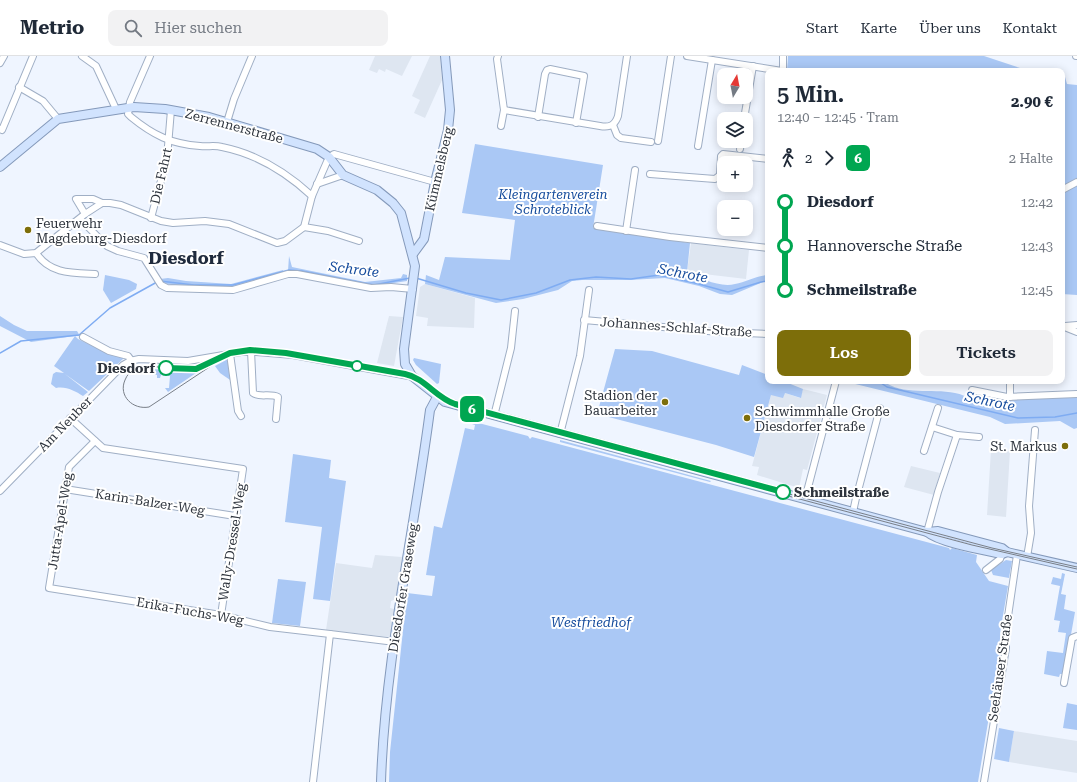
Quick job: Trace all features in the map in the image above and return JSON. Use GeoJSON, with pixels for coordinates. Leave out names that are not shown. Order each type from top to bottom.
{"type":"FeatureCollection","features":[{"type":"Feature","properties":{"kind":"main road","name":"Kümmelsberg"},"geometry":{"type":"LineString","coordinates":[[413,254],[424,239],[435,182],[450,121],[445,56]]}},
{"type":"Feature","properties":{"kind":"main road","name":"Zerrennerstraße"},"geometry":{"type":"LineString","coordinates":[[0,167],[58,119],[129,107],[171,110],[226,122],[317,149],[329,157],[343,175]]}},
{"type":"Feature","properties":{"kind":"main road"},"geometry":{"type":"LineString","coordinates":[[343,175],[371,187],[396,205],[403,217],[413,254],[414,282],[404,352],[406,366],[414,377],[437,397],[451,405],[927,532],[932,536],[1077,568]]}},
{"type":"Feature","properties":{"kind":"main road","name":"Diesdorfer Graseweg"},"geometry":{"type":"LineString","coordinates":[[381,782],[386,711],[395,642],[430,410],[437,397]]}},
{"type":"Feature","properties":{"kind":"street"},"geometry":{"type":"LineString","coordinates":[[0,63],[4,56]]}},
{"type":"Feature","properties":{"kind":"street"},"geometry":{"type":"LineString","coordinates":[[1,130],[33,56]]}},
{"type":"Feature","properties":{"kind":"street"},"geometry":{"type":"LineString","coordinates":[[82,56],[96,66],[116,109]]}},
{"type":"Feature","properties":{"kind":"street"},"geometry":{"type":"LineString","coordinates":[[150,56],[129,107],[128,114],[131,118],[158,137],[194,145],[222,147],[253,156],[284,172],[312,196]]}},
{"type":"Feature","properties":{"kind":"street"},"geometry":{"type":"LineString","coordinates":[[226,122],[252,56]]}},
{"type":"Feature","properties":{"kind":"street"},"geometry":{"type":"LineString","coordinates":[[498,56],[504,110],[501,126]]}},
{"type":"Feature","properties":{"kind":"street"},"geometry":{"type":"LineString","coordinates":[[504,110],[538,117],[605,127],[613,125],[618,116],[628,56]]}},
{"type":"Feature","properties":{"kind":"street"},"geometry":{"type":"LineString","coordinates":[[658,141],[671,56]]}},
{"type":"Feature","properties":{"kind":"street"},"geometry":{"type":"LineString","coordinates":[[689,56],[712,60],[728,59],[765,68]]}},
{"type":"Feature","properties":{"kind":"street"},"geometry":{"type":"LineString","coordinates":[[782,68],[783,56]]}},
{"type":"Feature","properties":{"kind":"street"},"geometry":{"type":"LineString","coordinates":[[698,146],[712,60]]}},
{"type":"Feature","properties":{"kind":"street"},"geometry":{"type":"LineString","coordinates":[[745,112],[753,66]]}},
{"type":"Feature","properties":{"kind":"street"},"geometry":{"type":"LineString","coordinates":[[538,117],[546,73],[550,69],[584,76],[576,123]]}},
{"type":"Feature","properties":{"kind":"street"},"geometry":{"type":"LineString","coordinates":[[19,87],[43,101],[58,119]]}},
{"type":"Feature","properties":{"kind":"street","name":"Die Fahrt"},"geometry":{"type":"LineString","coordinates":[[151,218],[168,158],[171,110]]}},
{"type":"Feature","properties":{"kind":"street"},"geometry":{"type":"LineString","coordinates":[[613,125],[617,135],[621,138],[651,142]]}},
{"type":"Feature","properties":{"kind":"street"},"geometry":{"type":"LineString","coordinates":[[414,282],[391,287],[371,288],[297,274],[288,274],[233,290],[175,290],[165,288],[155,277],[144,258],[118,251],[107,246],[82,216],[76,199],[118,204],[151,218],[173,223],[205,221],[228,224],[280,243],[304,227],[312,196],[317,184],[329,157],[336,154],[435,182]]}},
{"type":"Feature","properties":{"kind":"street"},"geometry":{"type":"LineString","coordinates":[[650,174],[715,179],[719,176],[723,154],[765,159]]}},
{"type":"Feature","properties":{"kind":"street"},"geometry":{"type":"LineString","coordinates":[[626,231],[635,170]]}},
{"type":"Feature","properties":{"kind":"street"},"geometry":{"type":"LineString","coordinates":[[317,184],[343,175]]}},
{"type":"Feature","properties":{"kind":"street"},"geometry":{"type":"LineString","coordinates":[[1065,188],[1077,182]]}},
{"type":"Feature","properties":{"kind":"street"},"geometry":{"type":"LineString","coordinates":[[0,245],[20,253],[36,253],[82,216],[102,203]]}},
{"type":"Feature","properties":{"kind":"street"},"geometry":{"type":"LineString","coordinates":[[597,226],[626,231],[765,248]]}},
{"type":"Feature","properties":{"kind":"street"},"geometry":{"type":"LineString","coordinates":[[304,227],[328,231],[359,241]]}},
{"type":"Feature","properties":{"kind":"street"},"geometry":{"type":"LineString","coordinates":[[36,253],[43,262],[59,271],[95,274]]}},
{"type":"Feature","properties":{"kind":"street"},"geometry":{"type":"LineString","coordinates":[[560,434],[576,375],[589,290]]}},
{"type":"Feature","properties":{"kind":"street"},"geometry":{"type":"LineString","coordinates":[[494,416],[511,348],[514,311]]}},
{"type":"Feature","properties":{"kind":"street","name":"Johannes-Schlaf-Straße"},"geometry":{"type":"LineString","coordinates":[[584,320],[719,332],[765,334]]}},
{"type":"Feature","properties":{"kind":"street"},"geometry":{"type":"LineString","coordinates":[[1065,326],[1077,325]]}},
{"type":"Feature","properties":{"kind":"street"},"geometry":{"type":"LineString","coordinates":[[1065,327],[1077,332]]}},
{"type":"Feature","properties":{"kind":"street"},"geometry":{"type":"LineString","coordinates":[[83,337],[109,351],[128,356],[132,360],[191,361],[251,351],[293,355],[414,377]]}},
{"type":"Feature","properties":{"kind":"street"},"geometry":{"type":"LineString","coordinates":[[251,351],[252,392],[256,395],[273,395],[278,397],[276,419]]}},
{"type":"Feature","properties":{"kind":"street"},"geometry":{"type":"LineString","coordinates":[[230,354],[238,411],[241,416]]}},
{"type":"Feature","properties":{"kind":"street","name":"Am Neuber"},"geometry":{"type":"LineString","coordinates":[[0,491],[123,365],[132,360]]}},
{"type":"Feature","properties":{"kind":"street"},"geometry":{"type":"LineString","coordinates":[[805,499],[835,384]]}},
{"type":"Feature","properties":{"kind":"street"},"geometry":{"type":"LineString","coordinates":[[1010,384],[1010,397]]}},
{"type":"Feature","properties":{"kind":"street"},"geometry":{"type":"LineString","coordinates":[[972,390],[992,395],[1010,397],[1077,394]]}},
{"type":"Feature","properties":{"kind":"street"},"geometry":{"type":"LineString","coordinates":[[853,512],[880,408]]}},
{"type":"Feature","properties":{"kind":"street"},"geometry":{"type":"LineString","coordinates":[[924,451],[938,408]]}},
{"type":"Feature","properties":{"kind":"street"},"geometry":{"type":"LineString","coordinates":[[70,418],[95,441]]}},
{"type":"Feature","properties":{"kind":"street"},"geometry":{"type":"LineString","coordinates":[[932,428],[957,435],[978,437]]}},
{"type":"Feature","properties":{"kind":"street"},"geometry":{"type":"LineString","coordinates":[[1027,557],[1031,533],[1029,506],[1035,430]]}},
{"type":"Feature","properties":{"kind":"street"},"geometry":{"type":"LineString","coordinates":[[927,532],[938,492],[957,435]]}},
{"type":"Feature","properties":{"kind":"street","name":"Wally-Dressel-Weg"},"geometry":{"type":"LineString","coordinates":[[95,441],[103,448],[243,469],[221,615]]}},
{"type":"Feature","properties":{"kind":"street","name":"Jutta-Apel-Weg"},"geometry":{"type":"LineString","coordinates":[[49,588],[68,467],[95,441]]}},
{"type":"Feature","properties":{"kind":"street","name":"Karin-Balzer-Weg"},"geometry":{"type":"LineString","coordinates":[[65,489],[235,516]]}},
{"type":"Feature","properties":{"kind":"street"},"geometry":{"type":"LineString","coordinates":[[986,570],[1000,559],[1004,553]]}},
{"type":"Feature","properties":{"kind":"street","name":"Seehäuser Straße"},"geometry":{"type":"LineString","coordinates":[[984,782],[1006,648],[1005,633],[1017,555]]}},
{"type":"Feature","properties":{"kind":"street","name":"Erika-Fuchs-Weg"},"geometry":{"type":"LineString","coordinates":[[49,588],[221,615],[270,627],[395,642]]}},
{"type":"Feature","properties":{"kind":"street"},"geometry":{"type":"LineString","coordinates":[[313,782],[330,634]]}},
{"type":"Feature","properties":{"kind":"street"},"geometry":{"type":"LineString","coordinates":[[1064,684],[1072,638],[1077,636]]}},
{"type":"Feature","properties":{"kind":"shaded area"},"geometry":{"type":"Polygon","coordinates":[[[375,56],[412,56],[402,76],[386,69],[385,72],[379,69],[377,73],[369,70],[375,56]]]}},
{"type":"Feature","properties":{"kind":"shaded area"},"geometry":{"type":"Polygon","coordinates":[[[430,56],[440,56],[442,80],[425,118],[414,113],[420,100],[412,96],[430,56]]]}},
{"type":"Feature","properties":{"kind":"shaded area"},"geometry":{"type":"Polygon","coordinates":[[[691,243],[749,250],[746,279],[687,272],[691,243]]]}},
{"type":"Feature","properties":{"kind":"shaded area"},"geometry":{"type":"Polygon","coordinates":[[[425,284],[475,298],[474,328],[427,326],[428,318],[416,316],[420,287],[425,284]]]}},
{"type":"Feature","properties":{"kind":"shaded area"},"geometry":{"type":"Polygon","coordinates":[[[389,316],[403,317],[394,366],[377,363],[389,316]]]}},
{"type":"Feature","properties":{"kind":"shaded area"},"geometry":{"type":"Polygon","coordinates":[[[803,389],[827,395],[807,470],[803,469],[799,488],[757,475],[759,467],[752,466],[771,395],[785,393],[800,398],[803,389]]]}},
{"type":"Feature","properties":{"kind":"shaded area"},"geometry":{"type":"Polygon","coordinates":[[[991,450],[1010,451],[1006,517],[987,515],[991,450]]]}},
{"type":"Feature","properties":{"kind":"shaded area"},"geometry":{"type":"Polygon","coordinates":[[[911,466],[940,473],[934,495],[904,487],[911,466]]]}},
{"type":"Feature","properties":{"kind":"shaded area"},"geometry":{"type":"Polygon","coordinates":[[[375,555],[402,557],[396,599],[391,601],[390,608],[394,609],[390,637],[326,630],[336,563],[372,568],[375,555]]]}},
{"type":"Feature","properties":{"kind":"shaded area"},"geometry":{"type":"Polygon","coordinates":[[[1014,731],[1077,741],[1077,773],[1009,762],[1014,731]]]}},
{"type":"Feature","properties":{"kind":"green space"},"geometry":{"type":"Polygon","coordinates":[[[788,56],[984,56],[1020,68],[787,68],[788,56]]]}},
{"type":"Feature","properties":{"kind":"green space"},"geometry":{"type":"Polygon","coordinates":[[[1065,77],[1067,84],[1077,85],[1077,178],[1065,185],[1065,77]]]}},
{"type":"Feature","properties":{"kind":"green space","name":"Kleingartenverein Schroteblick"},"geometry":{"type":"Polygon","coordinates":[[[475,144],[603,165],[593,228],[690,243],[687,272],[710,282],[729,285],[765,276],[765,282],[732,295],[720,294],[699,286],[665,278],[582,280],[572,281],[558,290],[523,299],[496,303],[425,284],[426,275],[439,280],[445,257],[510,260],[515,220],[462,213],[475,144]]]}},
{"type":"Feature","properties":{"kind":"green space"},"geometry":{"type":"Polygon","coordinates":[[[1077,185],[1077,295],[1065,294],[1065,191],[1077,185]]]}},
{"type":"Feature","properties":{"kind":"green space"},"geometry":{"type":"Polygon","coordinates":[[[289,256],[292,267],[365,282],[401,278],[403,274],[407,275],[407,281],[381,285],[365,285],[302,272],[288,271],[289,256]]]}},
{"type":"Feature","properties":{"kind":"green space"},"geometry":{"type":"Polygon","coordinates":[[[283,270],[284,274],[232,288],[176,286],[163,283],[160,279],[168,278],[186,281],[231,284],[283,270]]]}},
{"type":"Feature","properties":{"kind":"green space"},"geometry":{"type":"Polygon","coordinates":[[[105,275],[129,280],[137,284],[136,289],[111,303],[103,290],[105,275]]]}},
{"type":"Feature","properties":{"kind":"green space"},"geometry":{"type":"Polygon","coordinates":[[[0,316],[27,331],[77,331],[80,336],[31,342],[0,326],[0,316]]]}},
{"type":"Feature","properties":{"kind":"green space"},"geometry":{"type":"Polygon","coordinates":[[[75,336],[78,339],[105,352],[124,358],[89,391],[65,374],[88,392],[83,396],[67,388],[56,388],[51,384],[53,374],[56,372],[64,373],[54,366],[75,336]]]}},
{"type":"Feature","properties":{"kind":"green space","name":"Stadion der Bauarbeiter"},"geometry":{"type":"Polygon","coordinates":[[[615,349],[652,351],[739,375],[742,365],[765,374],[765,384],[790,384],[803,389],[801,398],[785,393],[783,398],[771,395],[754,457],[716,445],[597,414],[615,349]]]}},
{"type":"Feature","properties":{"kind":"green space"},"geometry":{"type":"Polygon","coordinates":[[[414,358],[441,364],[439,383],[437,384],[416,365],[413,360],[414,358]]]}},
{"type":"Feature","properties":{"kind":"green space"},"geometry":{"type":"Polygon","coordinates":[[[228,359],[233,382],[220,373],[215,366],[228,359]]]}},
{"type":"Feature","properties":{"kind":"green space"},"geometry":{"type":"Polygon","coordinates":[[[151,369],[196,373],[168,392],[165,388],[169,388],[170,376],[161,375],[160,378],[157,378],[157,375],[146,374],[151,369]]]}},
{"type":"Feature","properties":{"kind":"green space"},"geometry":{"type":"Polygon","coordinates":[[[855,384],[888,384],[908,390],[957,393],[973,399],[974,397],[994,402],[995,397],[1077,396],[1077,428],[1074,429],[1060,421],[1005,424],[990,417],[855,384]]]}},
{"type":"Feature","properties":{"kind":"green space","name":"Westfriedhof"},"geometry":{"type":"Polygon","coordinates":[[[467,420],[528,436],[530,439],[532,437],[949,548],[950,550],[952,548],[977,555],[976,562],[989,581],[1008,586],[1000,633],[1000,651],[978,782],[389,782],[390,752],[407,593],[432,596],[435,576],[426,575],[434,526],[442,528],[465,428],[474,430],[475,425],[466,422],[467,420]]]}},
{"type":"Feature","properties":{"kind":"green space"},"geometry":{"type":"Polygon","coordinates":[[[560,440],[711,481],[710,482],[560,442],[560,440]]]}},
{"type":"Feature","properties":{"kind":"green space"},"geometry":{"type":"Polygon","coordinates":[[[293,454],[331,460],[329,478],[346,481],[330,601],[313,599],[322,527],[285,522],[293,454]]]}},
{"type":"Feature","properties":{"kind":"green space"},"geometry":{"type":"Polygon","coordinates":[[[1006,560],[1012,561],[1009,578],[993,575],[991,570],[1006,560]]]}},
{"type":"Feature","properties":{"kind":"green space"},"geometry":{"type":"Polygon","coordinates":[[[1062,573],[1065,574],[1061,594],[1066,595],[1064,609],[1075,612],[1064,674],[1060,674],[1059,677],[1044,674],[1047,651],[1063,653],[1066,633],[1058,632],[1060,621],[1054,620],[1060,586],[1051,584],[1053,577],[1061,579],[1062,573]]]}},
{"type":"Feature","properties":{"kind":"green space"},"geometry":{"type":"Polygon","coordinates":[[[278,579],[306,582],[300,626],[272,623],[278,579]]]}},
{"type":"Feature","properties":{"kind":"green space"},"geometry":{"type":"Polygon","coordinates":[[[1067,703],[1077,705],[1077,730],[1063,728],[1067,703]]]}},
{"type":"Feature","properties":{"kind":"green space"},"geometry":{"type":"Polygon","coordinates":[[[999,728],[1014,731],[1009,762],[994,759],[999,728]]]}},
{"type":"Feature","properties":{"kind":"waterway","name":"Schrote"},"geometry":{"type":"LineString","coordinates":[[160,281],[194,285],[233,285],[289,270],[302,271],[374,285],[410,278]]}},
{"type":"Feature","properties":{"kind":"waterway","name":"Schrote"},"geometry":{"type":"LineString","coordinates":[[416,278],[466,293],[501,300],[536,293],[570,280],[596,277],[631,279],[659,275],[728,292],[765,281]]}},
{"type":"Feature","properties":{"kind":"waterway","name":"Schrote"},"geometry":{"type":"LineString","coordinates":[[0,353],[21,341],[79,335],[110,308],[157,282]]}},
{"type":"Feature","properties":{"kind":"waterway","name":"Schrote"},"geometry":{"type":"LineString","coordinates":[[882,384],[887,387],[1018,418],[1055,417],[1077,413]]}},
{"type":"Feature","properties":{"kind":"tram line"},"geometry":{"type":"LineString","coordinates":[[1077,567],[992,548],[459,406],[444,399],[426,384],[412,376],[405,374],[339,364],[276,351],[243,350],[236,351],[196,369],[189,370],[153,367],[136,369],[129,373],[123,386],[125,396],[128,401],[138,406],[149,407],[220,360],[244,352],[288,356],[405,376],[417,382],[444,403],[462,409],[972,545],[1077,569]]}},
{"type":"Feature","properties":{"kind":"tram line","name":"6"},"geometry":{"type":"LineString","coordinates":[[166,368],[187,370],[196,369],[230,353],[250,350],[286,353],[405,374],[421,381],[447,402],[606,446],[783,492]]}},
{"type":"Feature","properties":{"kind":"place","name":"Feuerwehr Magdeburg-Diesdorf"},"geometry":{"type":"Point","coordinates":[28,230]}},
{"type":"Feature","properties":{"kind":"place","name":"Diesdorf"},"geometry":{"type":"Point","coordinates":[166,368]}},
{"type":"Feature","properties":{"kind":"place","name":"Stadion der Bauarbeiter"},"geometry":{"type":"Point","coordinates":[665,402]}},
{"type":"Feature","properties":{"kind":"place","name":"Schwimmhalle Große Diesdorfer Straße"},"geometry":{"type":"Point","coordinates":[747,418]}},
{"type":"Feature","properties":{"kind":"place","name":"St. Markus"},"geometry":{"type":"Point","coordinates":[1065,446]}},
{"type":"Feature","properties":{"kind":"place","name":"Schmeilstraße"},"geometry":{"type":"Point","coordinates":[783,492]}},
{"type":"Feature","properties":{"kind":"district","name":"Diesdorf"},"geometry":{"type":"Point","coordinates":[186,258]}}]}
